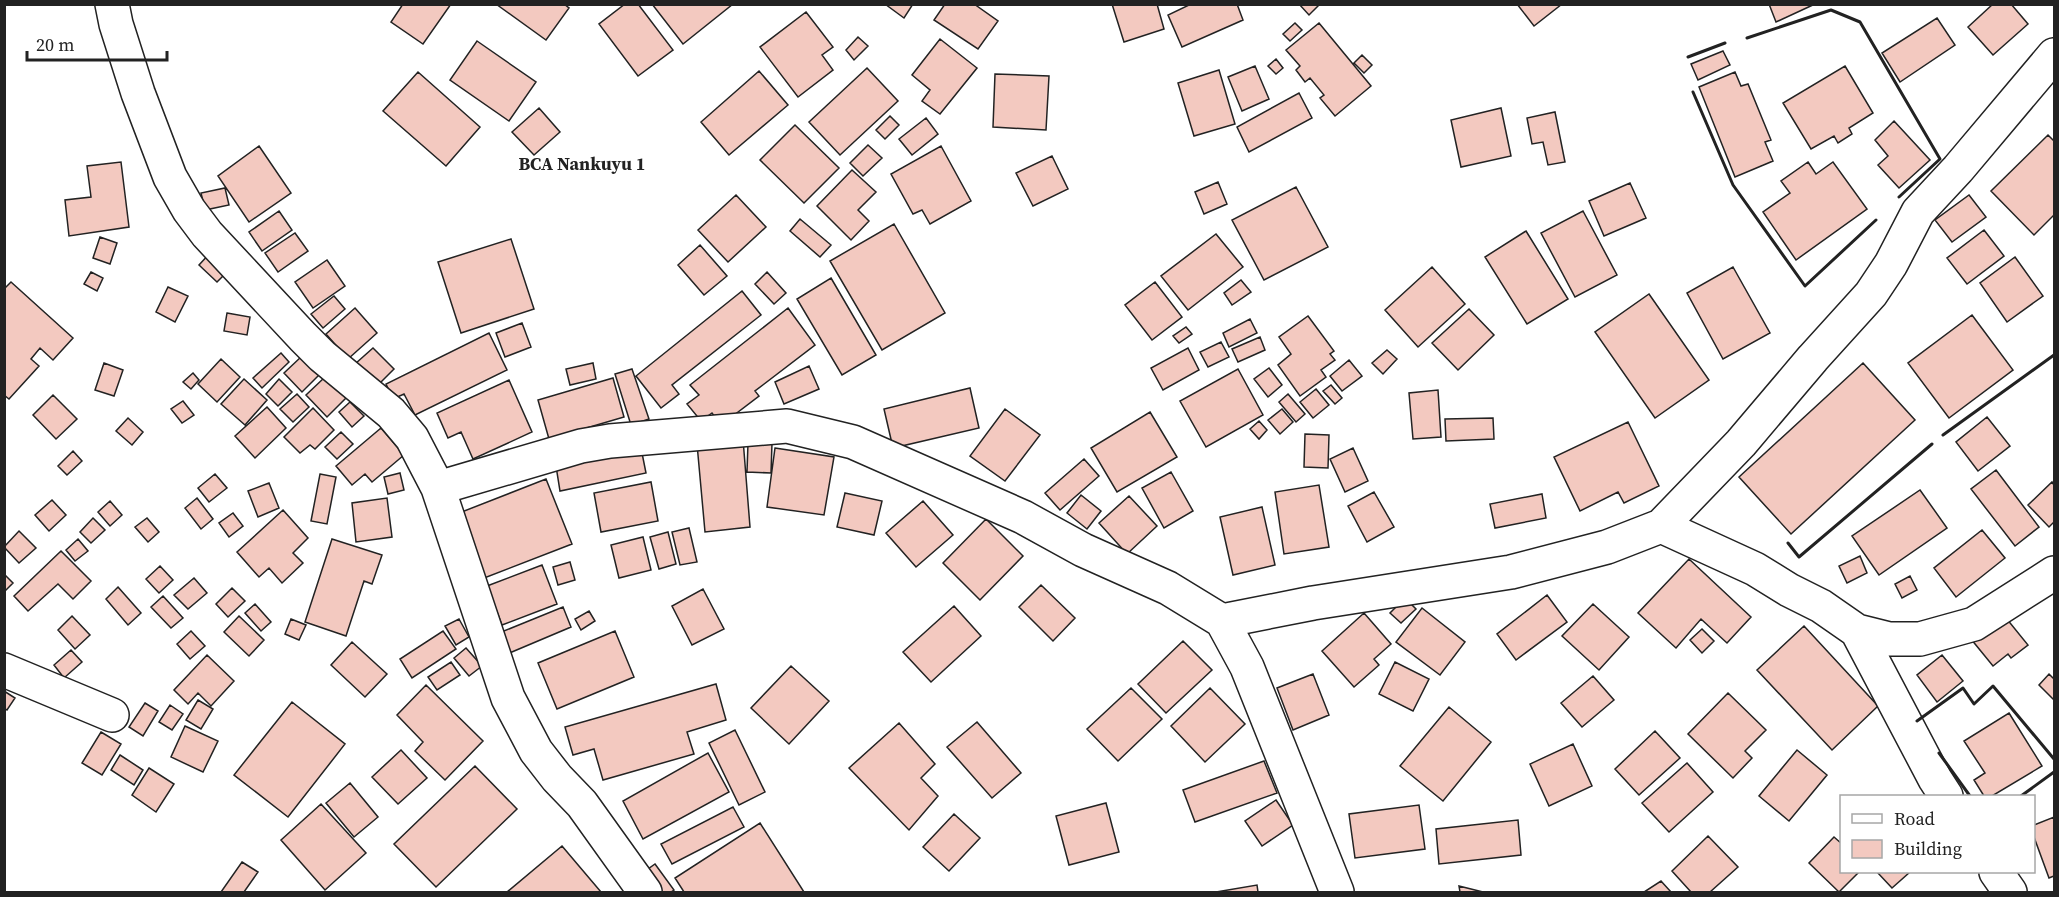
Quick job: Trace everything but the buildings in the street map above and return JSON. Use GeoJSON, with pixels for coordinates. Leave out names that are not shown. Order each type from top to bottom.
{"type":"FeatureCollection","features":[{"type":"Feature","properties":{"kind":"street"},"geometry":{"type":"LineString","coordinates":[[112,4],[116,24],[142,103],[170,177],[189,210],[207,234],[303,337],[322,356],[391,413],[412,438],[438,488],[508,698],[521,725],[536,751],[557,778],[582,804],[645,892]]}},
{"type":"Feature","properties":{"kind":"street"},"geometry":{"type":"LineString","coordinates":[[1222,621],[1313,603],[1511,572],[1608,547],[1661,526],[1741,443],[1871,294],[1891,264],[1918,212],[1958,169],[2055,55]]}},
{"type":"Feature","properties":{"kind":"street"},"geometry":{"type":"LineString","coordinates":[[438,488],[581,446],[610,441],[787,426],[853,442],[1023,517],[1126,571],[1168,588],[1222,621],[1247,668],[1337,892]]}},
{"type":"Feature","properties":{"kind":"street"},"geometry":{"type":"LineString","coordinates":[[1661,526],[1755,568],[1789,590],[1821,606],[1857,631],[1889,639],[1920,639],[1974,624],[2055,573]]}},
{"type":"Feature","properties":{"kind":"street"},"geometry":{"type":"LineString","coordinates":[[1857,631],[1945,795]]}},
{"type":"Feature","properties":{"kind":"street"},"geometry":{"type":"LineString","coordinates":[[4,670],[112,716]]}},
{"type":"Feature","properties":{"kind":"street"},"geometry":{"type":"LineString","coordinates":[[1997,873],[2010,892]]}},
{"type":"Feature","properties":{"kind":"wall"},"geometry":{"type":"LineString","coordinates":[[1747,38],[1831,10],[1860,22],[1940,159],[1899,197]]}},
{"type":"Feature","properties":{"kind":"wall"},"geometry":{"type":"LineString","coordinates":[[1688,57],[1725,43]]}},
{"type":"Feature","properties":{"kind":"wall"},"geometry":{"type":"LineString","coordinates":[[1693,92],[1733,185],[1805,286],[1876,220]]}},
{"type":"Feature","properties":{"kind":"wall"},"geometry":{"type":"LineString","coordinates":[[1943,435],[2054,355]]}},
{"type":"Feature","properties":{"kind":"wall"},"geometry":{"type":"LineString","coordinates":[[1788,543],[1799,557],[1932,444]]}},
{"type":"Feature","properties":{"kind":"wall"},"geometry":{"type":"LineString","coordinates":[[1917,721],[1963,688],[1974,704],[1993,686],[2054,759]]}},
{"type":"Feature","properties":{"kind":"wall"},"geometry":{"type":"LineString","coordinates":[[1939,753],[1969,795]]}},
{"type":"Feature","properties":{"kind":"wall"},"geometry":{"type":"LineString","coordinates":[[2022,795],[2054,772]]}},
{"type":"Feature","properties":{"kind":"district","name":"BCA Nankuyu 1"},"geometry":{"type":"Point","coordinates":[582,164]}}]}
